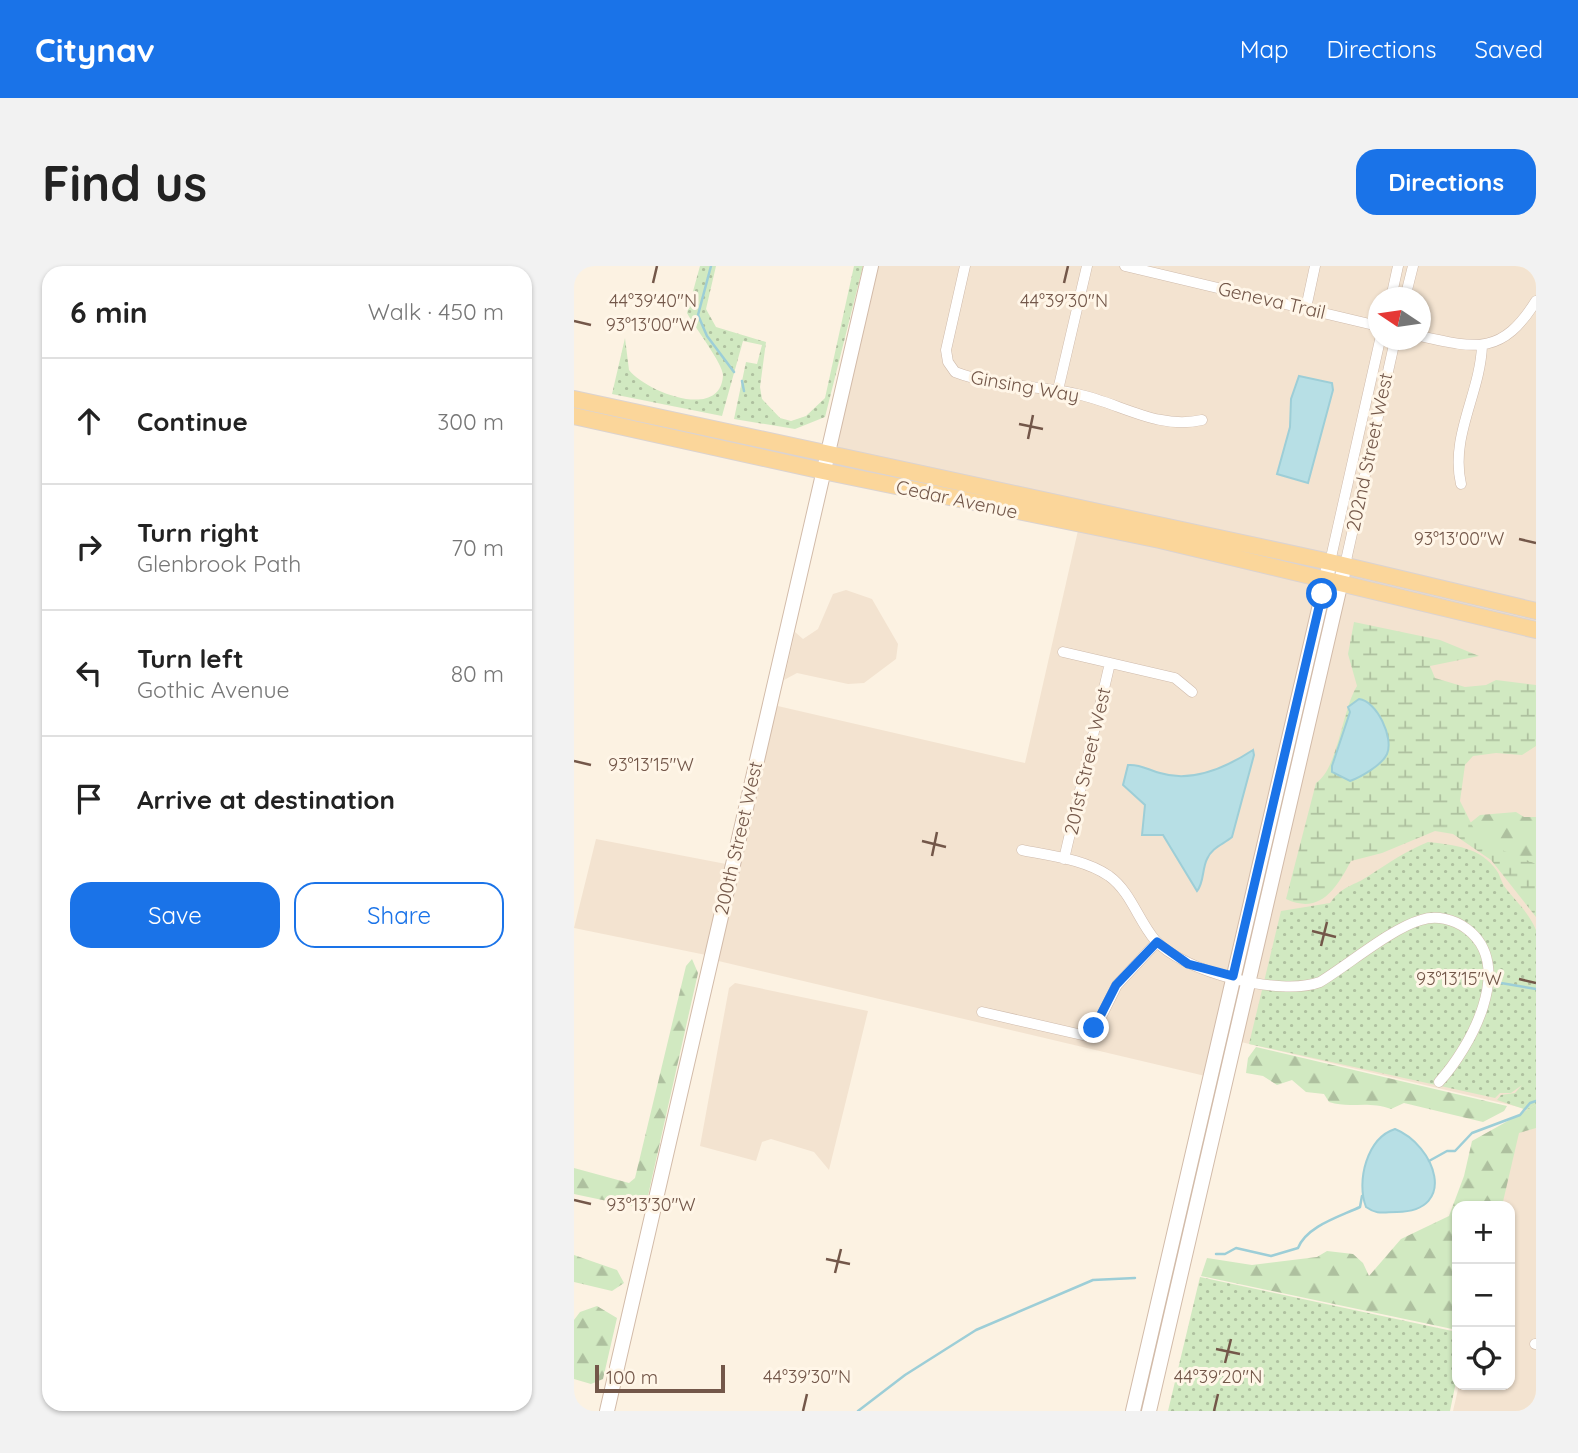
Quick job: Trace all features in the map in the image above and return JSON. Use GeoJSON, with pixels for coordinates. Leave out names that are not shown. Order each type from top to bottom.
{"type":"FeatureCollection","features":[{"type":"Feature","properties":{"kind":"main road","name":"200th Street West"},"geometry":{"type":"LineString","coordinates":[[607,1411],[872,266]]}},
{"type":"Feature","properties":{"kind":"main road","name":"Cedar Avenue"},"geometry":{"type":"LineString","coordinates":[[574,399],[1337,564],[1536,611]]}},
{"type":"Feature","properties":{"kind":"main road","name":"Cedar Avenue"},"geometry":{"type":"LineString","coordinates":[[574,416],[823,471],[1160,540],[1536,630]]}},
{"type":"Feature","properties":{"kind":"main road"},"geometry":{"type":"LineString","coordinates":[[1133,1411],[1233,976],[1337,564]]}},
{"type":"Feature","properties":{"kind":"main road"},"geometry":{"type":"LineString","coordinates":[[1149,1411],[1248,980],[1333,581]]}},
{"type":"Feature","properties":{"kind":"street","name":"Ginsing Way"},"geometry":{"type":"LineString","coordinates":[[965,266],[947,344],[950,367],[961,374],[1015,387],[1058,390],[1163,421],[1185,424],[1202,420]]}},
{"type":"Feature","properties":{"kind":"street"},"geometry":{"type":"LineString","coordinates":[[1058,390],[1087,266]]}},
{"type":"Feature","properties":{"kind":"street","name":"Geneva Trail"},"geometry":{"type":"LineString","coordinates":[[1125,266],[1368,324]]}},
{"type":"Feature","properties":{"kind":"street"},"geometry":{"type":"LineString","coordinates":[[1306,308],[1315,266]]}},
{"type":"Feature","properties":{"kind":"street"},"geometry":{"type":"LineString","coordinates":[[1393,287],[1398,266]]}},
{"type":"Feature","properties":{"kind":"street"},"geometry":{"type":"LineString","coordinates":[[1408,287],[1413,266]]}},
{"type":"Feature","properties":{"kind":"street"},"geometry":{"type":"LineString","coordinates":[[1431,339],[1459,345],[1482,346],[1512,333],[1536,301]]}},
{"type":"Feature","properties":{"kind":"street"},"geometry":{"type":"LineString","coordinates":[[1461,484],[1457,465],[1459,441],[1478,380],[1482,346]]}},
{"type":"Feature","properties":{"kind":"street","name":"202nd Street West"},"geometry":{"type":"LineString","coordinates":[[1337,564],[1378,350]]}},
{"type":"Feature","properties":{"kind":"street","name":"202nd Street West"},"geometry":{"type":"LineString","coordinates":[[1337,564],[1392,350]]}},
{"type":"Feature","properties":{"kind":"street"},"geometry":{"type":"LineString","coordinates":[[1063,652],[1175,678],[1192,692]]}},
{"type":"Feature","properties":{"kind":"street","name":"201st Street West"},"geometry":{"type":"LineString","coordinates":[[1064,859],[1110,663]]}},
{"type":"Feature","properties":{"kind":"street"},"geometry":{"type":"LineString","coordinates":[[1022,850],[1101,871],[1119,885],[1157,942],[1188,964],[1287,988],[1308,987],[1422,919],[1448,920],[1462,925],[1481,944],[1489,969],[1488,980],[1471,1038],[1438,1082]]}},
{"type":"Feature","properties":{"kind":"street"},"geometry":{"type":"LineString","coordinates":[[982,1012],[1091,1037],[1116,985],[1157,942]]}},
{"type":"Feature","properties":{"kind":"shaded area"},"geometry":{"type":"Polygon","coordinates":[[[871,266],[1536,266],[1536,1411],[1453,1411],[1458,1390],[1515,1390],[1515,1201],[1501,1201],[1523,1108],[1228,1039],[1218,1079],[710,959],[769,704],[1025,763],[1082,513],[827,453],[871,266]]]}},
{"type":"Feature","properties":{"kind":"shaded area"},"geometry":{"type":"Polygon","coordinates":[[[846,590],[872,599],[898,644],[896,659],[864,683],[848,684],[797,673],[784,680],[795,632],[803,639],[818,629],[833,594],[846,590]]]}},
{"type":"Feature","properties":{"kind":"shaded area"},"geometry":{"type":"Polygon","coordinates":[[[596,839],[726,864],[706,955],[574,928],[596,839]]]}},
{"type":"Feature","properties":{"kind":"shaded area"},"geometry":{"type":"Polygon","coordinates":[[[735,983],[868,1011],[829,1170],[814,1152],[771,1139],[762,1142],[756,1161],[700,1146],[729,988],[735,983]]]}},
{"type":"Feature","properties":{"kind":"green space"},"geometry":{"type":"Polygon","coordinates":[[[700,266],[716,266],[706,309],[716,327],[766,342],[760,387],[762,399],[780,418],[791,421],[806,416],[825,398],[854,266],[863,266],[825,417],[795,429],[734,419],[746,362],[757,364],[762,345],[743,341],[722,416],[612,394],[625,338],[629,370],[650,386],[681,398],[697,400],[710,397],[719,389],[722,370],[687,313],[700,266]]]}},
{"type":"Feature","properties":{"kind":"green space"},"geometry":{"type":"Polygon","coordinates":[[[1354,622],[1440,640],[1479,656],[1430,666],[1435,678],[1465,687],[1486,685],[1496,680],[1536,685],[1536,746],[1522,755],[1496,753],[1473,756],[1465,765],[1460,801],[1480,841],[1536,864],[1536,917],[1491,860],[1453,834],[1435,831],[1382,853],[1351,861],[1333,890],[1318,901],[1308,904],[1286,899],[1316,783],[1330,765],[1357,686],[1348,654],[1354,622]]]}},
{"type":"Feature","properties":{"kind":"green space"},"geometry":{"type":"Polygon","coordinates":[[[1516,812],[1524,817],[1536,817],[1536,867],[1475,844],[1465,827],[1480,815],[1516,812]]]}},
{"type":"Feature","properties":{"kind":"green space"},"geometry":{"type":"Polygon","coordinates":[[[1428,842],[1448,844],[1475,852],[1491,863],[1536,930],[1536,1105],[1527,1110],[1497,1100],[1501,1095],[1515,1093],[1522,1085],[1511,1093],[1500,1093],[1495,1098],[1249,1044],[1281,911],[1330,903],[1344,889],[1428,842]]]}},
{"type":"Feature","properties":{"kind":"green space"},"geometry":{"type":"Polygon","coordinates":[[[692,959],[698,973],[645,1209],[574,1194],[574,1168],[629,1183],[635,1178],[686,966],[692,959]]]}},
{"type":"Feature","properties":{"kind":"green space"},"geometry":{"type":"Polygon","coordinates":[[[1256,1047],[1507,1106],[1504,1111],[1483,1122],[1404,1103],[1391,1109],[1374,1105],[1337,1104],[1329,1102],[1324,1094],[1306,1092],[1292,1080],[1277,1085],[1263,1076],[1246,1073],[1248,1058],[1256,1047]]]}},
{"type":"Feature","properties":{"kind":"green space"},"geometry":{"type":"Polygon","coordinates":[[[1536,1105],[1536,1128],[1519,1133],[1503,1201],[1455,1201],[1472,1141],[1536,1105]]]}},
{"type":"Feature","properties":{"kind":"green space"},"geometry":{"type":"Polygon","coordinates":[[[1452,1208],[1452,1329],[1201,1276],[1207,1258],[1252,1265],[1317,1257],[1327,1251],[1353,1254],[1363,1263],[1369,1276],[1401,1239],[1449,1216],[1452,1208]]]}},
{"type":"Feature","properties":{"kind":"green space"},"geometry":{"type":"Polygon","coordinates":[[[574,1255],[617,1270],[624,1283],[612,1291],[574,1282],[574,1255]]]}},
{"type":"Feature","properties":{"kind":"green space"},"geometry":{"type":"Polygon","coordinates":[[[1200,1277],[1452,1331],[1452,1390],[1454,1390],[1450,1411],[1168,1411],[1200,1277]]]}},
{"type":"Feature","properties":{"kind":"green space"},"geometry":{"type":"Polygon","coordinates":[[[597,1306],[617,1318],[603,1379],[591,1384],[574,1379],[574,1320],[580,1312],[597,1306]]]}},
{"type":"Feature","properties":{"kind":"water"},"geometry":{"type":"Polygon","coordinates":[[[1299,376],[1332,383],[1333,390],[1308,483],[1277,474],[1290,427],[1291,399],[1299,376]]]}},
{"type":"Feature","properties":{"kind":"water"},"geometry":{"type":"Polygon","coordinates":[[[1359,699],[1366,701],[1378,713],[1386,730],[1389,747],[1381,762],[1350,781],[1332,772],[1332,766],[1350,712],[1348,707],[1359,699]]]}},
{"type":"Feature","properties":{"kind":"water"},"geometry":{"type":"Polygon","coordinates":[[[1253,750],[1254,755],[1232,837],[1209,855],[1197,891],[1163,835],[1142,835],[1145,805],[1123,785],[1128,765],[1141,766],[1172,776],[1197,775],[1221,767],[1253,750]]]}},
{"type":"Feature","properties":{"kind":"water"},"geometry":{"type":"Polygon","coordinates":[[[1395,1129],[1409,1137],[1430,1162],[1434,1190],[1428,1201],[1416,1209],[1377,1212],[1366,1207],[1363,1197],[1363,1173],[1377,1141],[1395,1129]]]}},
{"type":"Feature","properties":{"kind":"waterway"},"geometry":{"type":"LineString","coordinates":[[711,266],[698,315],[707,336],[734,372]]}},
{"type":"Feature","properties":{"kind":"waterway"},"geometry":{"type":"LineString","coordinates":[[742,381],[744,391]]}},
{"type":"Feature","properties":{"kind":"waterway"},"geometry":{"type":"LineString","coordinates":[[1495,982],[1536,989]]}},
{"type":"Feature","properties":{"kind":"waterway"},"geometry":{"type":"LineString","coordinates":[[1429,1161],[1447,1151],[1455,1151],[1472,1133],[1520,1115],[1530,1103],[1536,1101]]}},
{"type":"Feature","properties":{"kind":"waterway"},"geometry":{"type":"LineString","coordinates":[[1216,1254],[1225,1254],[1236,1248],[1271,1256],[1298,1248],[1302,1240],[1316,1228],[1360,1207],[1362,1196]]}},
{"type":"Feature","properties":{"kind":"waterway"},"geometry":{"type":"LineString","coordinates":[[858,1411],[905,1375],[976,1330],[1093,1280],[1135,1278]]}},
{"type":"Feature","properties":{"kind":"route"},"geometry":{"type":"LineString","coordinates":[[1094,1028],[1116,985],[1157,942],[1188,964],[1233,976],[1322,594]]}}]}
